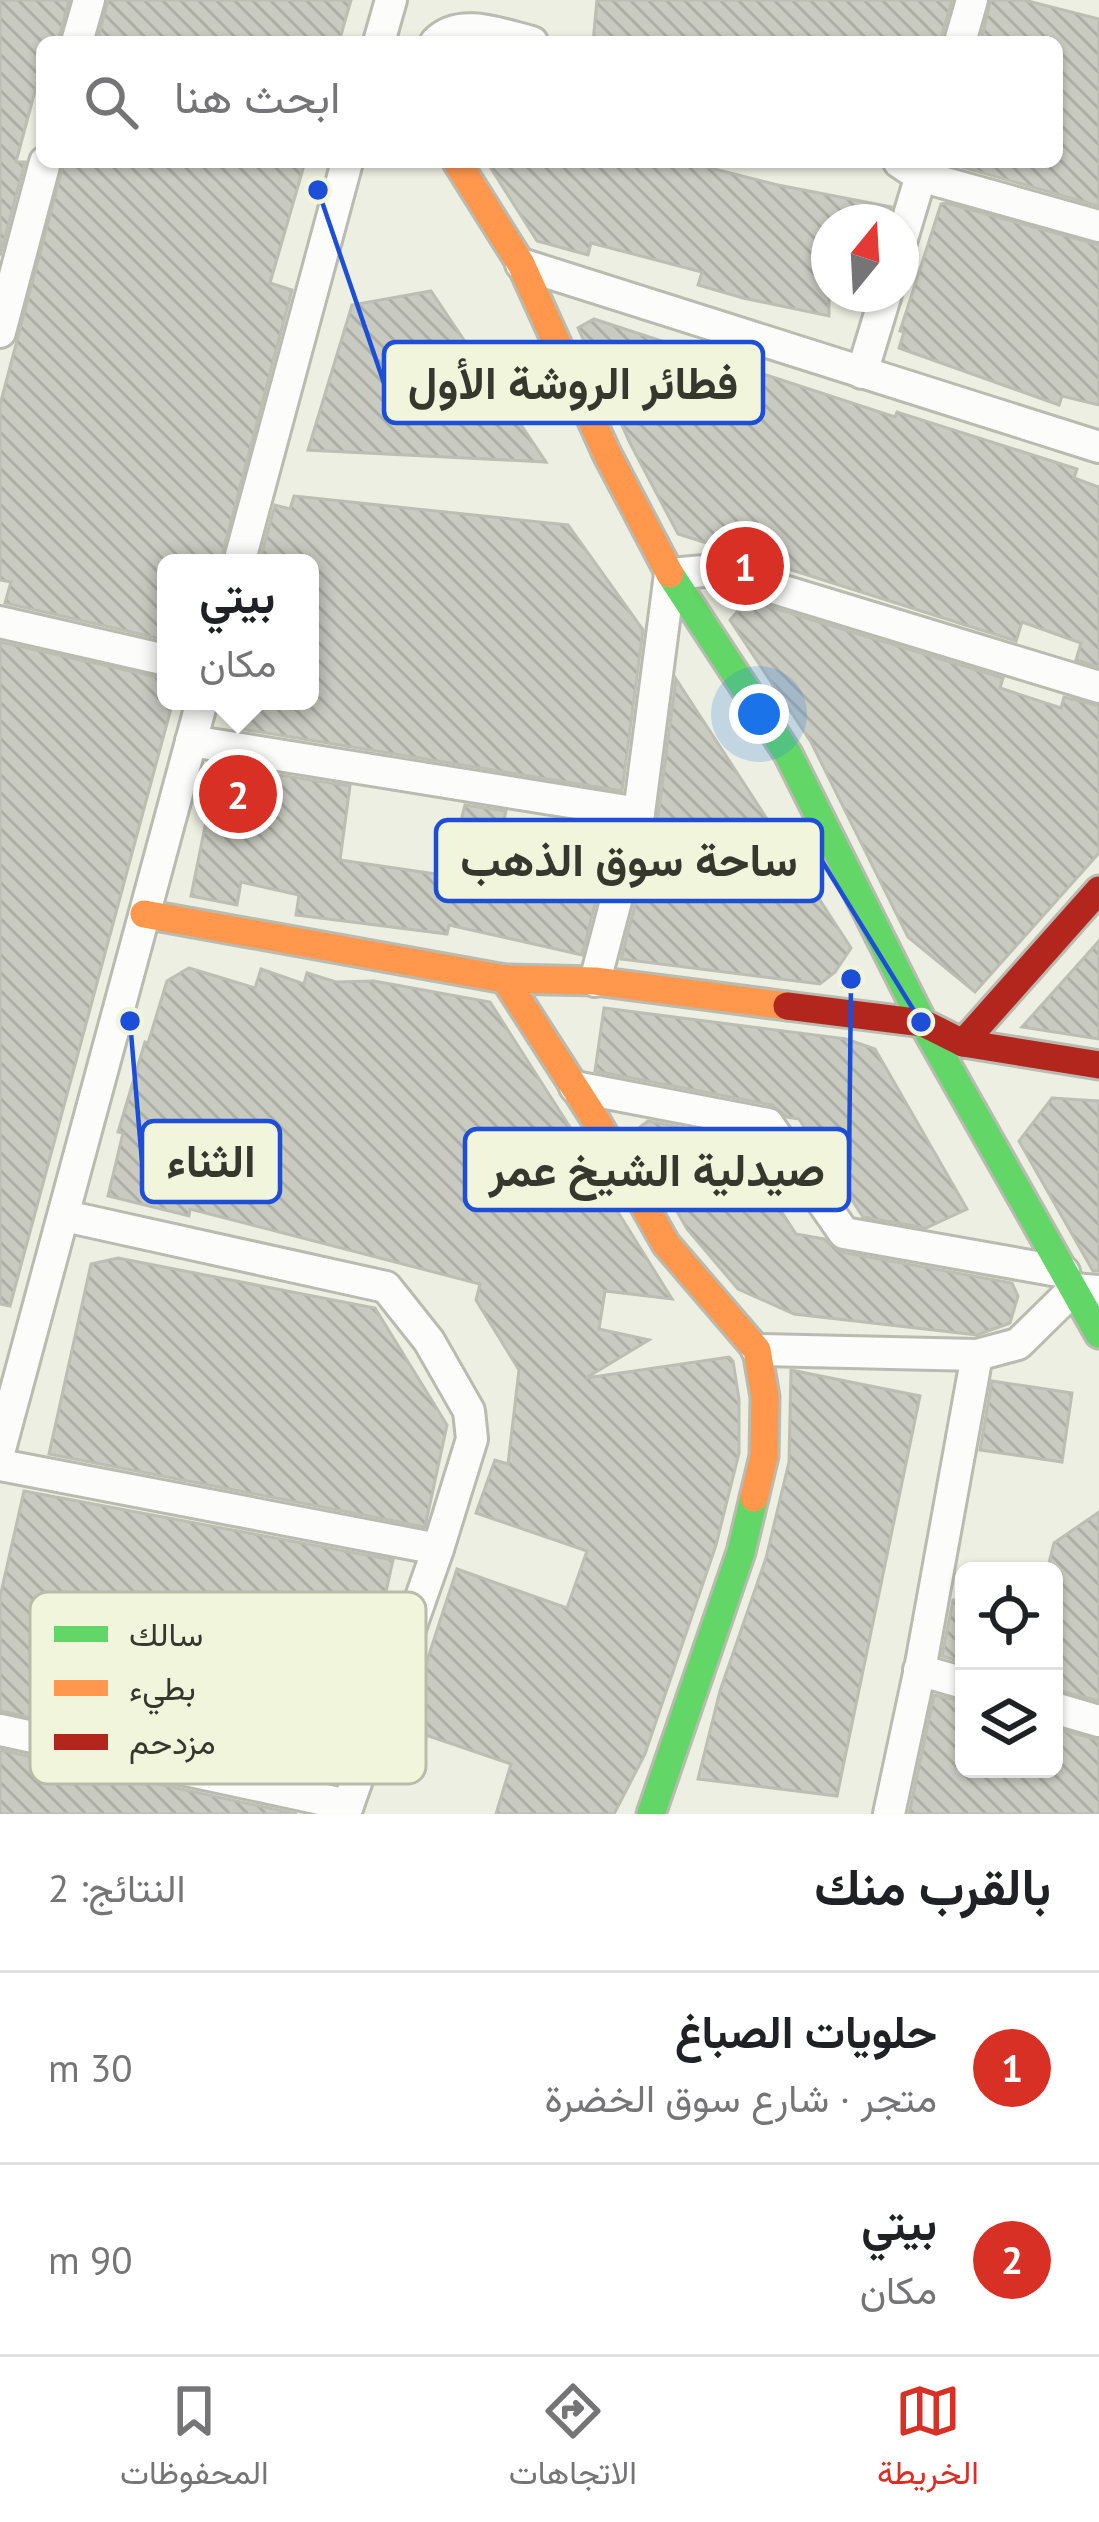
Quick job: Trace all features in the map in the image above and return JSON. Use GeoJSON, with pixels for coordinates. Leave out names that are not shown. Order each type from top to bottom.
{"type":"FeatureCollection","features":[{"type":"Feature","properties":{"kind":"street"},"geometry":{"type":"LineString","coordinates":[[79,36],[88,0]]}},
{"type":"Feature","properties":{"kind":"street"},"geometry":{"type":"LineString","coordinates":[[962,36],[972,0]]}},
{"type":"Feature","properties":{"kind":"street"},"geometry":{"type":"LineString","coordinates":[[442,36],[477,28],[508,36]]}},
{"type":"Feature","properties":{"kind":"street"},"geometry":{"type":"LineString","coordinates":[[0,332],[43,168]]}},
{"type":"Feature","properties":{"kind":"street"},"geometry":{"type":"LineString","coordinates":[[240,554],[344,168]]}},
{"type":"Feature","properties":{"kind":"street"},"geometry":{"type":"LineString","coordinates":[[461,168],[521,264],[607,454],[670,574],[788,754],[923,1023],[1079,1284],[1099,1334]]}},
{"type":"Feature","properties":{"kind":"street"},"geometry":{"type":"LineString","coordinates":[[908,204],[914,168]]}},
{"type":"Feature","properties":{"kind":"street"},"geometry":{"type":"LineString","coordinates":[[917,168],[1099,226]]}},
{"type":"Feature","properties":{"kind":"street"},"geometry":{"type":"LineString","coordinates":[[521,264],[1099,447]]}},
{"type":"Feature","properties":{"kind":"street"},"geometry":{"type":"LineString","coordinates":[[862,373],[881,312]]}},
{"type":"Feature","properties":{"kind":"street"},"geometry":{"type":"LineString","coordinates":[[670,574],[715,570],[1099,687]]}},
{"type":"Feature","properties":{"kind":"street"},"geometry":{"type":"LineString","coordinates":[[595,981],[639,813],[670,574]]}},
{"type":"Feature","properties":{"kind":"street"},"geometry":{"type":"LineString","coordinates":[[0,622],[157,658]]}},
{"type":"Feature","properties":{"kind":"street"},"geometry":{"type":"LineString","coordinates":[[0,1449],[200,710]]}},
{"type":"Feature","properties":{"kind":"street"},"geometry":{"type":"LineString","coordinates":[[191,741],[639,813]]}},
{"type":"Feature","properties":{"kind":"street"},"geometry":{"type":"LineString","coordinates":[[963,1043],[1099,890]]}},
{"type":"Feature","properties":{"kind":"street"},"geometry":{"type":"LineString","coordinates":[[144,914],[505,979],[595,981],[923,1023],[963,1043],[1099,1064]]}},
{"type":"Feature","properties":{"kind":"street"},"geometry":{"type":"LineString","coordinates":[[505,979],[575,1087],[666,1244],[757,1350],[765,1397],[764,1456],[741,1552],[651,1814]]}},
{"type":"Feature","properties":{"kind":"street"},"geometry":{"type":"LineString","coordinates":[[575,1087],[768,1124],[844,1233],[1079,1284]]}},
{"type":"Feature","properties":{"kind":"street"},"geometry":{"type":"LineString","coordinates":[[65,1216],[386,1287],[429,1341],[469,1412],[472,1438],[423,1592]]}},
{"type":"Feature","properties":{"kind":"street"},"geometry":{"type":"LineString","coordinates":[[757,1350],[977,1354],[1018,1344],[1079,1284]]}},
{"type":"Feature","properties":{"kind":"street"},"geometry":{"type":"LineString","coordinates":[[889,1814],[977,1354]]}},
{"type":"Feature","properties":{"kind":"street"},"geometry":{"type":"LineString","coordinates":[[0,1466],[438,1549]]}},
{"type":"Feature","properties":{"kind":"street"},"geometry":{"type":"LineString","coordinates":[[919,1670],[955,1680]]}},
{"type":"Feature","properties":{"kind":"street"},"geometry":{"type":"LineString","coordinates":[[1063,1711],[1099,1721]]}},
{"type":"Feature","properties":{"kind":"street"},"geometry":{"type":"LineString","coordinates":[[0,1730],[30,1737]]}},
{"type":"Feature","properties":{"kind":"street"},"geometry":{"type":"LineString","coordinates":[[234,1784],[346,1810]]}},
{"type":"Feature","properties":{"kind":"building"},"geometry":{"type":"Polygon","coordinates":[[[0,0],[69,0],[60,36],[36,36],[36,87],[16,162],[25,162],[0,256],[0,0]]]}},
{"type":"Feature","properties":{"kind":"building"},"geometry":{"type":"Polygon","coordinates":[[[108,0],[351,0],[341,36],[99,36],[108,0]]]}},
{"type":"Feature","properties":{"kind":"building"},"geometry":{"type":"Polygon","coordinates":[[[597,0],[952,0],[942,36],[594,36],[597,0]]]}},
{"type":"Feature","properties":{"kind":"building"},"geometry":{"type":"Polygon","coordinates":[[[991,0],[1024,0],[1099,19],[1099,206],[966,168],[1063,168],[1063,36],[982,36],[991,0]]]}},
{"type":"Feature","properties":{"kind":"building"},"geometry":{"type":"Polygon","coordinates":[[[62,168],[303,168],[270,283],[292,290],[222,554],[157,554],[157,638],[5,603],[11,582],[0,580],[0,405],[62,168]]]}},
{"type":"Feature","properties":{"kind":"building"},"geometry":{"type":"Polygon","coordinates":[[[491,168],[711,168],[876,204],[811,204],[811,312],[829,312],[829,316],[743,298],[698,285],[702,272],[591,243],[588,255],[537,241],[491,168]]]}},
{"type":"Feature","properties":{"kind":"building"},"geometry":{"type":"Polygon","coordinates":[[[941,204],[1099,245],[1099,405],[1062,396],[1059,405],[899,348],[906,312],[919,312],[919,272],[941,204]]]}},
{"type":"Feature","properties":{"kind":"building"},"geometry":{"type":"Polygon","coordinates":[[[431,291],[546,462],[308,450],[352,305],[431,291]]]}},
{"type":"Feature","properties":{"kind":"building"},"geometry":{"type":"Polygon","coordinates":[[[594,319],[895,417],[897,412],[1077,469],[1074,478],[1099,487],[1099,667],[1076,660],[1081,643],[1022,622],[1016,641],[678,534],[578,328],[594,319]]]}},
{"type":"Feature","properties":{"kind":"building"},"geometry":{"type":"Polygon","coordinates":[[[294,496],[568,525],[643,630],[622,791],[235,728],[238,710],[319,710],[319,554],[261,554],[275,505],[290,509],[294,496]]]}},
{"type":"Feature","properties":{"kind":"building"},"geometry":{"type":"Polygon","coordinates":[[[747,600],[1003,678],[1000,688],[1061,708],[1064,697],[1099,706],[1099,853],[975,992],[908,937],[811,742],[730,620],[747,600]]]}},
{"type":"Feature","properties":{"kind":"building"},"geometry":{"type":"Polygon","coordinates":[[[0,642],[157,677],[157,710],[171,710],[10,1306],[0,1304],[0,642]]]}},
{"type":"Feature","properties":{"kind":"building"},"geometry":{"type":"Polygon","coordinates":[[[676,679],[851,948],[820,984],[621,959],[658,816],[676,679]]]}},
{"type":"Feature","properties":{"kind":"building"},"geometry":{"type":"Polygon","coordinates":[[[228,767],[350,786],[340,860],[436,874],[445,837],[456,840],[465,805],[506,811],[500,838],[605,865],[582,955],[449,925],[447,934],[296,915],[299,895],[241,882],[237,905],[191,896],[216,772],[227,774],[228,767]]]}},
{"type":"Feature","properties":{"kind":"building"},"geometry":{"type":"Polygon","coordinates":[[[1099,941],[1099,1039],[1022,1027],[1099,941]]]}},
{"type":"Feature","properties":{"kind":"building"},"geometry":{"type":"Polygon","coordinates":[[[189,968],[255,988],[261,969],[304,984],[307,973],[336,982],[374,981],[490,1002],[672,1299],[605,1291],[599,1329],[649,1340],[586,1378],[729,1357],[733,1361],[739,1453],[716,1545],[645,1754],[614,1814],[496,1814],[511,1764],[426,1735],[426,1664],[457,1569],[567,1608],[587,1551],[476,1513],[495,1460],[508,1464],[519,1370],[476,1300],[480,1284],[190,1209],[189,1216],[108,1196],[123,1133],[118,1132],[167,981],[189,968]]]}},
{"type":"Feature","properties":{"kind":"building"},"geometry":{"type":"Polygon","coordinates":[[[604,1008],[846,1039],[875,1049],[967,1209],[926,1228],[863,1217],[799,1119],[787,1117],[772,1105],[595,1071],[604,1008]]]}},
{"type":"Feature","properties":{"kind":"building"},"geometry":{"type":"Polygon","coordinates":[[[1052,1098],[1099,1101],[1099,1271],[1093,1271],[1019,1141],[1052,1098]]]}},
{"type":"Feature","properties":{"kind":"building"},"geometry":{"type":"Polygon","coordinates":[[[648,1121],[733,1137],[796,1234],[824,1239],[841,1252],[1012,1283],[1018,1296],[1010,1323],[977,1335],[794,1314],[738,1289],[687,1229],[642,1150],[640,1127],[648,1121]]]}},
{"type":"Feature","properties":{"kind":"building"},"geometry":{"type":"Polygon","coordinates":[[[118,1258],[375,1308],[447,1425],[425,1527],[49,1454],[91,1264],[118,1258]]]}},
{"type":"Feature","properties":{"kind":"building"},"geometry":{"type":"Polygon","coordinates":[[[791,1370],[920,1396],[837,1796],[698,1779],[720,1691],[766,1558],[789,1462],[791,1370]]]}},
{"type":"Feature","properties":{"kind":"building"},"geometry":{"type":"Polygon","coordinates":[[[992,1381],[1072,1393],[1062,1462],[980,1450],[992,1381]]]}},
{"type":"Feature","properties":{"kind":"building"},"geometry":{"type":"Polygon","coordinates":[[[24,1491],[393,1560],[386,1592],[30,1592],[30,1717],[0,1711],[0,1597],[24,1491]]]}},
{"type":"Feature","properties":{"kind":"building"},"geometry":{"type":"Polygon","coordinates":[[[1099,1512],[1099,1701],[1063,1691],[1063,1562],[1049,1562],[1054,1543],[1099,1512]]]}},
{"type":"Feature","properties":{"kind":"building"},"geometry":{"type":"Polygon","coordinates":[[[953,1600],[955,1600],[955,1660],[942,1656],[953,1600]]]}},
{"type":"Feature","properties":{"kind":"building"},"geometry":{"type":"Polygon","coordinates":[[[934,1695],[955,1700],[955,1778],[1063,1778],[1063,1730],[1099,1740],[1099,1814],[909,1814],[934,1695]]]}},
{"type":"Feature","properties":{"kind":"building"},"geometry":{"type":"Polygon","coordinates":[[[0,1750],[30,1756],[30,1784],[158,1784],[297,1814],[0,1814],[0,1750]]]}},
{"type":"Feature","properties":{"kind":"traffic: fast"},"geometry":{"type":"LineString","coordinates":[[670,574],[788,754],[923,1023],[1099,1334]]}},
{"type":"Feature","properties":{"kind":"traffic: fast"},"geometry":{"type":"LineString","coordinates":[[651,1814],[741,1552],[754,1498]]}},
{"type":"Feature","properties":{"kind":"traffic: slow"},"geometry":{"type":"LineString","coordinates":[[461,168],[521,264],[607,454],[670,574]]}},
{"type":"Feature","properties":{"kind":"traffic: slow"},"geometry":{"type":"LineString","coordinates":[[144,914],[505,979],[595,981],[787,1006]]}},
{"type":"Feature","properties":{"kind":"traffic: slow"},"geometry":{"type":"LineString","coordinates":[[505,979],[597,1122],[666,1244],[757,1350],[765,1397],[764,1456],[754,1498]]}},
{"type":"Feature","properties":{"kind":"traffic: jam"},"geometry":{"type":"LineString","coordinates":[[963,1043],[1099,890]]}},
{"type":"Feature","properties":{"kind":"traffic: jam"},"geometry":{"type":"LineString","coordinates":[[787,1006],[923,1023],[963,1043],[1099,1065]]}},
{"type":"Feature","properties":{"kind":"place","name":"فطائر الروشة الأول"},"geometry":{"type":"Point","coordinates":[318,190]}},
{"type":"Feature","properties":{"kind":"place","name":"حلويات الصباغ"},"geometry":{"type":"Point","coordinates":[745,566]}},
{"type":"Feature","properties":{"kind":"place","name":"بيتي"},"geometry":{"type":"Point","coordinates":[238,794]}},
{"type":"Feature","properties":{"kind":"place","name":"صيدلية الشيخ عمر"},"geometry":{"type":"Point","coordinates":[851,979]}},
{"type":"Feature","properties":{"kind":"place","name":"الثناء"},"geometry":{"type":"Point","coordinates":[130,1021]}},
{"type":"Feature","properties":{"kind":"place","name":"ساحة سوق الذهب"},"geometry":{"type":"Point","coordinates":[921,1022]}}]}
